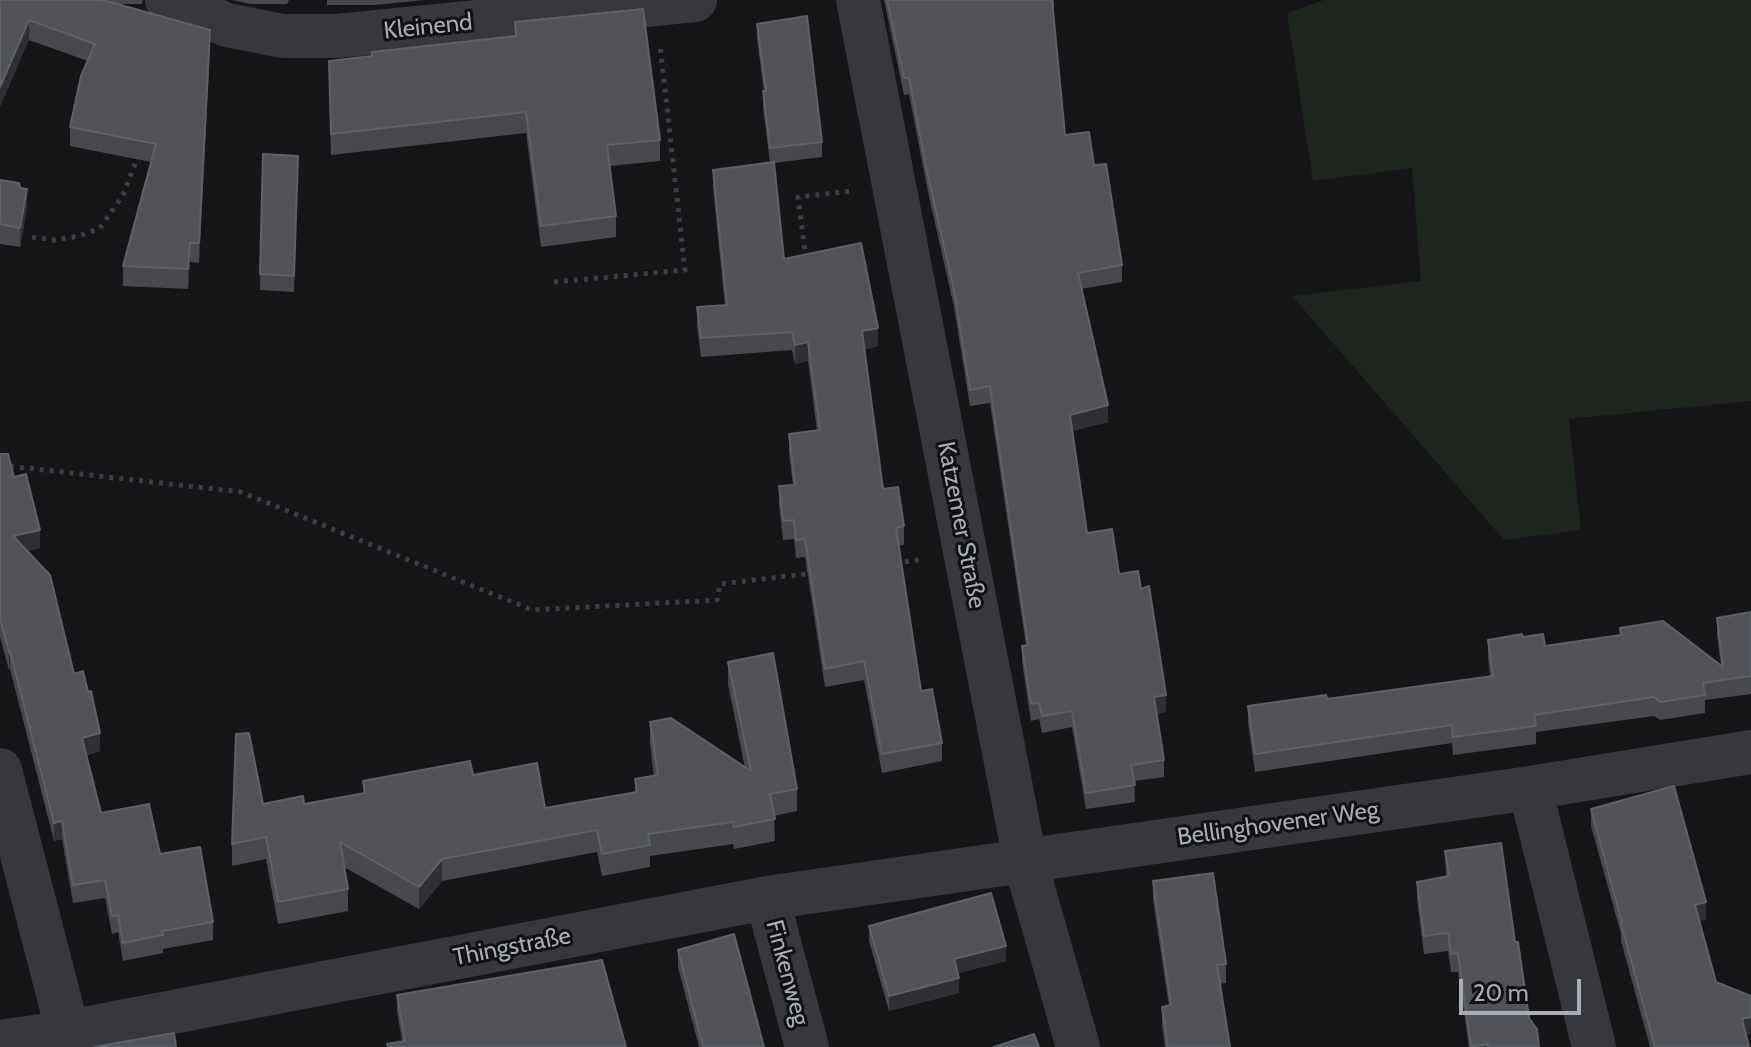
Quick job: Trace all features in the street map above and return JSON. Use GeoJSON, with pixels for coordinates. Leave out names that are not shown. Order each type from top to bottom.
{"type":"FeatureCollection","features":[{"type":"Feature","properties":{"kind":"street","name":"Kleinend"},"geometry":{"type":"LineString","coordinates":[[167,0],[227,25],[283,36],[337,36],[675,2]]}},
{"type":"Feature","properties":{"kind":"street","name":"Katzemer Straße"},"geometry":{"type":"LineString","coordinates":[[858,0],[1025,860],[1078,1047]]}},
{"type":"Feature","properties":{"kind":"street","name":"Bellinghovener Weg"},"geometry":{"type":"LineString","coordinates":[[1025,860],[1530,788],[1751,752]]}},
{"type":"Feature","properties":{"kind":"street"},"geometry":{"type":"LineString","coordinates":[[0,770],[68,1032]]}},
{"type":"Feature","properties":{"kind":"street"},"geometry":{"type":"LineString","coordinates":[[1530,788],[1594,1047]]}},
{"type":"Feature","properties":{"kind":"street","name":"Thingstraße"},"geometry":{"type":"LineString","coordinates":[[0,1042],[68,1032],[767,898],[1025,860]]}},
{"type":"Feature","properties":{"kind":"street","name":"Finkenweg"},"geometry":{"type":"LineString","coordinates":[[767,898],[807,1047]]}},
{"type":"Feature","properties":{"kind":"path"},"geometry":{"type":"LineString","coordinates":[[554,282],[685,270],[675,2]]}},
{"type":"Feature","properties":{"kind":"path"},"geometry":{"type":"LineString","coordinates":[[32,237],[54,240],[79,236],[100,228],[123,195],[139,153]]}},
{"type":"Feature","properties":{"kind":"path"},"geometry":{"type":"LineString","coordinates":[[808,270],[798,197],[894,187]]}},
{"type":"Feature","properties":{"kind":"path"},"geometry":{"type":"LineString","coordinates":[[0,465],[241,492],[532,610],[717,600],[720,584],[828,571]]}},
{"type":"Feature","properties":{"kind":"path"},"geometry":{"type":"LineString","coordinates":[[889,564],[966,555]]}},
{"type":"Feature","properties":{"kind":"shaded area"},"geometry":{"type":"Polygon","coordinates":[[[1324,0],[1751,0],[1751,401],[1569,419],[1581,530],[1504,540],[1292,296],[1421,281],[1412,168],[1313,181],[1287,13],[1324,0]]]}},
{"type":"Feature","properties":{"kind":"building"},"geometry":{"type":"Polygon","coordinates":[[[0,0],[103,0],[210,30],[199,243],[190,243],[188,269],[123,266],[156,144],[70,127],[81,76],[95,44],[29,20],[0,87],[0,0]]]}},
{"type":"Feature","properties":{"kind":"building"},"geometry":{"type":"Polygon","coordinates":[[[887,0],[1052,0],[1065,135],[1089,132],[1094,165],[1106,164],[1122,265],[1078,273],[1108,405],[1070,415],[1087,533],[1112,529],[1119,574],[1138,571],[1141,589],[1149,586],[1166,695],[1154,697],[1164,760],[1131,765],[1135,785],[1086,793],[1072,711],[1042,716],[1039,703],[1031,704],[1022,646],[1028,645],[990,386],[970,390],[954,290],[909,78],[904,78],[887,0]]]}},
{"type":"Feature","properties":{"kind":"building"},"geometry":{"type":"Polygon","coordinates":[[[643,9],[660,140],[607,145],[616,216],[541,226],[526,112],[331,134],[329,61],[372,56],[372,52],[516,36],[515,22],[643,9]]]}},
{"type":"Feature","properties":{"kind":"building"},"geometry":{"type":"Polygon","coordinates":[[[807,16],[822,142],[770,148],[757,24],[807,16]]]}},
{"type":"Feature","properties":{"kind":"building"},"geometry":{"type":"Polygon","coordinates":[[[263,154],[298,156],[294,276],[260,274],[263,154]]]}},
{"type":"Feature","properties":{"kind":"building"},"geometry":{"type":"Polygon","coordinates":[[[774,162],[784,259],[861,243],[878,328],[862,331],[883,489],[898,487],[904,526],[896,528],[921,691],[932,689],[942,743],[882,754],[864,661],[825,669],[805,539],[796,540],[794,520],[783,521],[779,486],[795,485],[789,434],[820,430],[808,342],[795,345],[792,332],[701,338],[697,307],[727,305],[713,170],[774,162]]]}},
{"type":"Feature","properties":{"kind":"building"},"geometry":{"type":"Polygon","coordinates":[[[0,180],[19,183],[20,188],[27,189],[20,228],[0,224],[0,180]]]}},
{"type":"Feature","properties":{"kind":"building"},"geometry":{"type":"Polygon","coordinates":[[[0,454],[8,454],[14,477],[26,474],[40,530],[13,536],[50,575],[74,674],[83,671],[88,692],[91,691],[100,733],[82,738],[101,813],[149,804],[160,854],[200,847],[213,922],[162,931],[163,935],[123,943],[118,915],[112,916],[105,880],[73,885],[62,821],[54,823],[0,619],[0,454]]]}},
{"type":"Feature","properties":{"kind":"building"},"geometry":{"type":"Polygon","coordinates":[[[1751,612],[1751,676],[1703,683],[1705,695],[1660,702],[1654,697],[1534,715],[1536,726],[1453,737],[1452,725],[1255,754],[1248,706],[1326,695],[1327,699],[1493,676],[1488,640],[1543,634],[1545,646],[1621,635],[1620,628],[1663,621],[1723,667],[1717,618],[1751,612]]]}},
{"type":"Feature","properties":{"kind":"building"},"geometry":{"type":"Polygon","coordinates":[[[773,653],[797,789],[770,794],[775,819],[734,827],[733,822],[648,834],[650,845],[602,854],[597,830],[442,859],[419,887],[340,842],[348,889],[278,902],[266,837],[232,844],[236,734],[249,733],[263,804],[303,796],[304,804],[365,793],[363,781],[470,761],[473,775],[537,763],[545,808],[637,792],[635,779],[658,775],[650,722],[671,718],[751,771],[728,662],[773,653]]]}},
{"type":"Feature","properties":{"kind":"building"},"geometry":{"type":"Polygon","coordinates":[[[1674,786],[1706,902],[1695,905],[1716,982],[1751,996],[1751,1017],[1742,1019],[1749,1047],[1655,1047],[1591,809],[1674,786]]]}},
{"type":"Feature","properties":{"kind":"building"},"geometry":{"type":"Polygon","coordinates":[[[1501,843],[1529,1018],[1537,1029],[1539,1047],[1471,1046],[1458,953],[1451,954],[1448,933],[1424,936],[1417,882],[1449,876],[1445,851],[1501,843]]]}},
{"type":"Feature","properties":{"kind":"building"},"geometry":{"type":"Polygon","coordinates":[[[1213,873],[1226,964],[1217,965],[1230,1047],[1168,1047],[1162,1007],[1171,1005],[1153,881],[1213,873]]]}},
{"type":"Feature","properties":{"kind":"building"},"geometry":{"type":"Polygon","coordinates":[[[991,893],[1006,946],[954,959],[959,978],[889,996],[869,926],[991,893]]]}},
{"type":"Feature","properties":{"kind":"building"},"geometry":{"type":"Polygon","coordinates":[[[734,934],[764,1047],[703,1047],[678,950],[734,934]]]}},
{"type":"Feature","properties":{"kind":"building"},"geometry":{"type":"Polygon","coordinates":[[[602,960],[626,1047],[388,1047],[387,1044],[405,1041],[397,995],[602,960]]]}},
{"type":"Feature","properties":{"kind":"building"},"geometry":{"type":"Polygon","coordinates":[[[174,1033],[176,1047],[94,1047],[174,1033]]]}},
{"type":"Feature","properties":{"kind":"building"},"geometry":{"type":"Polygon","coordinates":[[[1034,1034],[1039,1047],[994,1047],[1034,1034]]]}}]}
